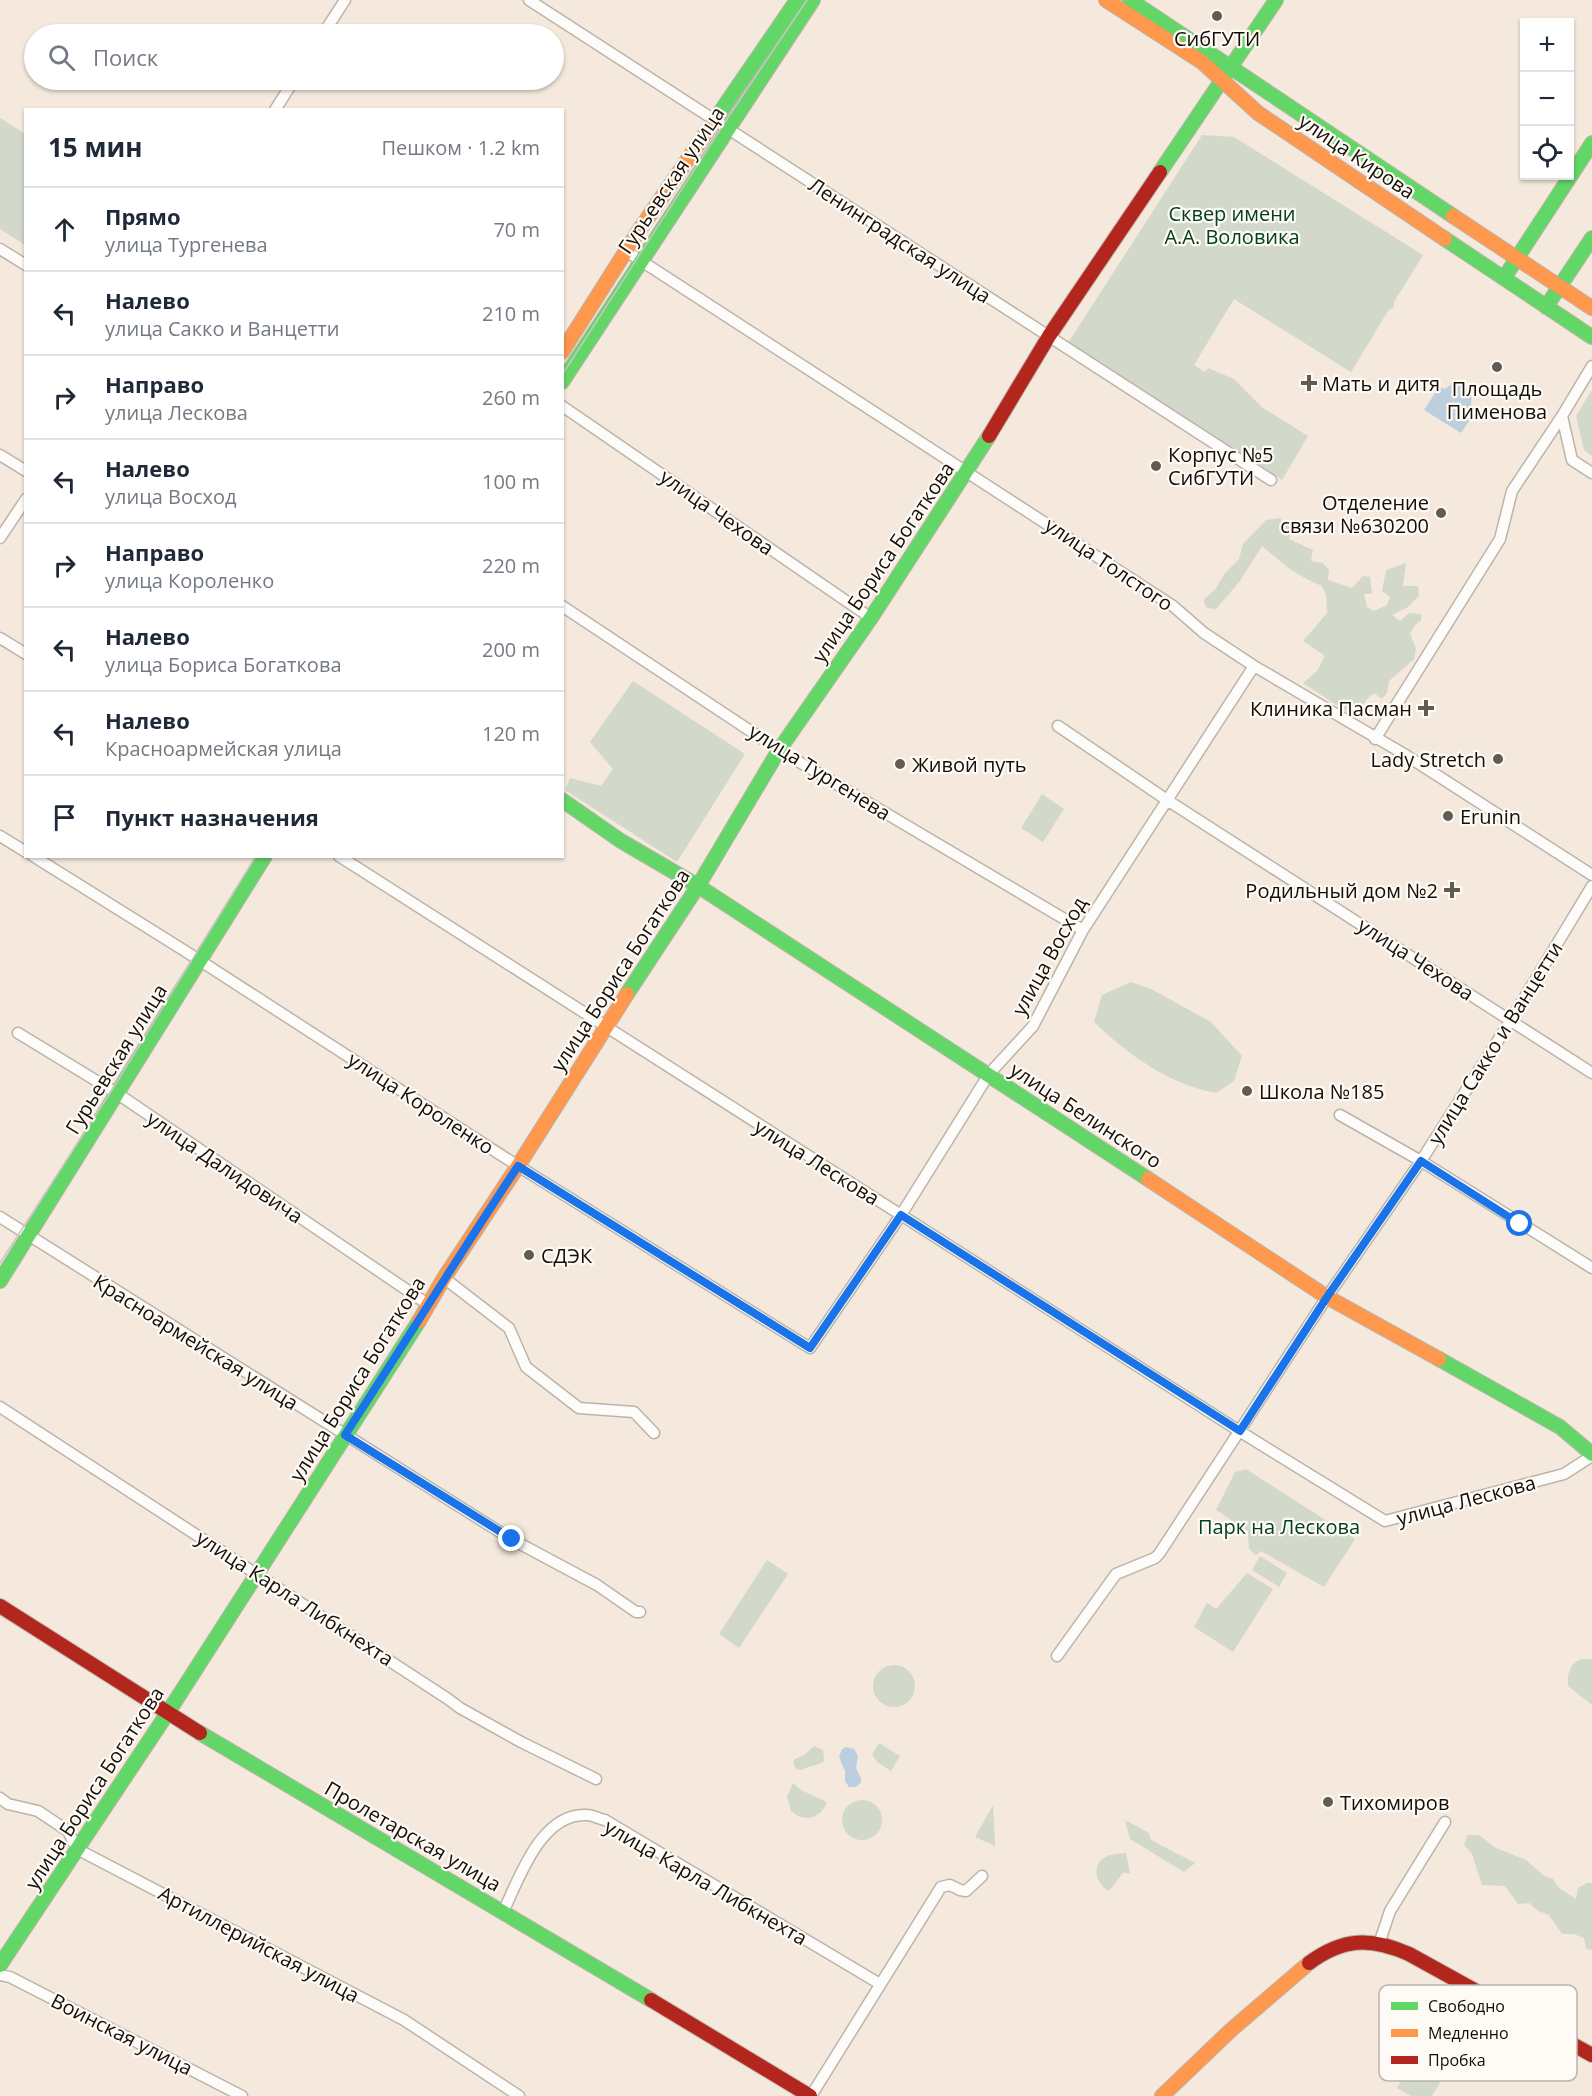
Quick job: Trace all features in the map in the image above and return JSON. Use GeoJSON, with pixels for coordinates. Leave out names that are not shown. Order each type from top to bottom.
{"type":"FeatureCollection","features":[{"type":"Feature","properties":{"kind":"main road","name":"Гурьевская улица"},"geometry":{"type":"LineString","coordinates":[[564,349],[626,251],[797,0]]}},
{"type":"Feature","properties":{"kind":"main road","name":"Гурьевская улица"},"geometry":{"type":"LineString","coordinates":[[564,379],[813,0]]}},
{"type":"Feature","properties":{"kind":"main road","name":"улица Кирова"},"geometry":{"type":"LineString","coordinates":[[1106,0],[1202,62],[1258,113],[1592,337]]}},
{"type":"Feature","properties":{"kind":"main road","name":"улица Кирова"},"geometry":{"type":"LineString","coordinates":[[1130,0],[1516,260],[1592,308]]}},
{"type":"Feature","properties":{"kind":"main road","name":"улица Бориса Богаткова"},"geometry":{"type":"LineString","coordinates":[[0,1965],[167,1714],[429,1305],[444,1278],[698,886],[779,750],[871,618],[968,471],[1049,336],[1276,0]]}},
{"type":"Feature","properties":{"kind":"main road"},"geometry":{"type":"LineString","coordinates":[[1504,278],[1592,143]]}},
{"type":"Feature","properties":{"kind":"main road"},"geometry":{"type":"LineString","coordinates":[[1546,307],[1592,238]]}},
{"type":"Feature","properties":{"kind":"main road","name":"улица Белинского"},"geometry":{"type":"LineString","coordinates":[[564,801],[621,841],[698,886],[989,1074],[1327,1297],[1560,1427],[1592,1455]]}},
{"type":"Feature","properties":{"kind":"main road","name":"Гурьевская улица"},"geometry":{"type":"LineString","coordinates":[[0,1281],[264,858]]}},
{"type":"Feature","properties":{"kind":"main road","name":"Пролетарская улица"},"geometry":{"type":"LineString","coordinates":[[0,1606],[167,1714],[504,1912],[810,2096]]}},
{"type":"Feature","properties":{"kind":"main road"},"geometry":{"type":"LineString","coordinates":[[1162,2096],[1247,2015],[1311,1961],[1339,1946],[1357,1942],[1390,1946],[1465,1985]]}},
{"type":"Feature","properties":{"kind":"main road"},"geometry":{"type":"LineString","coordinates":[[1577,2047],[1592,2055]]}},
{"type":"Feature","properties":{"kind":"street"},"geometry":{"type":"LineString","coordinates":[[329,24],[345,0]]}},
{"type":"Feature","properties":{"kind":"street","name":"Ленинградская улица"},"geometry":{"type":"LineString","coordinates":[[529,0],[1271,480]]}},
{"type":"Feature","properties":{"kind":"street"},"geometry":{"type":"LineString","coordinates":[[276,108],[288,90]]}},
{"type":"Feature","properties":{"kind":"street"},"geometry":{"type":"LineString","coordinates":[[0,249],[24,264]]}},
{"type":"Feature","properties":{"kind":"street","name":"улица Толстого"},"geometry":{"type":"LineString","coordinates":[[626,251],[1173,606],[1204,633],[1254,666],[1404,754],[1592,875]]}},
{"type":"Feature","properties":{"kind":"street"},"geometry":{"type":"LineString","coordinates":[[1375,739],[1500,539],[1512,491],[1592,366]]}},
{"type":"Feature","properties":{"kind":"street","name":"улица Чехова"},"geometry":{"type":"LineString","coordinates":[[564,407],[871,618]]}},
{"type":"Feature","properties":{"kind":"street"},"geometry":{"type":"LineString","coordinates":[[1562,416],[1572,460],[1592,473]]}},
{"type":"Feature","properties":{"kind":"street"},"geometry":{"type":"LineString","coordinates":[[0,455],[24,470]]}},
{"type":"Feature","properties":{"kind":"street"},"geometry":{"type":"LineString","coordinates":[[0,538],[24,501]]}},
{"type":"Feature","properties":{"kind":"street","name":"улица Тургенева"},"geometry":{"type":"LineString","coordinates":[[564,607],[779,750],[1083,930]]}},
{"type":"Feature","properties":{"kind":"street"},"geometry":{"type":"LineString","coordinates":[[0,638],[24,653]]}},
{"type":"Feature","properties":{"kind":"street","name":"улица Восход"},"geometry":{"type":"LineString","coordinates":[[810,1348],[901,1215],[989,1074],[1033,1026],[1083,930],[1254,666]]}},
{"type":"Feature","properties":{"kind":"street","name":"улица Чехова"},"geometry":{"type":"LineString","coordinates":[[1059,726],[1167,800],[1592,1073]]}},
{"type":"Feature","properties":{"kind":"street"},"geometry":{"type":"LineString","coordinates":[[0,836],[24,851]]}},
{"type":"Feature","properties":{"kind":"street","name":"улица Короленко"},"geometry":{"type":"LineString","coordinates":[[36,858],[201,961],[518,1166],[810,1348]]}},
{"type":"Feature","properties":{"kind":"street","name":"улица Лескова"},"geometry":{"type":"LineString","coordinates":[[342,858],[1240,1431],[1385,1521],[1564,1474],[1592,1455]]}},
{"type":"Feature","properties":{"kind":"street","name":"улица Сакко и Ванцетти"},"geometry":{"type":"LineString","coordinates":[[1057,1656],[1116,1574],[1155,1558],[1159,1554],[1327,1297],[1421,1161],[1511,1020],[1592,886]]}},
{"type":"Feature","properties":{"kind":"street","name":"улица Далидовича"},"geometry":{"type":"LineString","coordinates":[[18,1033],[118,1094],[429,1305]]}},
{"type":"Feature","properties":{"kind":"street"},"geometry":{"type":"LineString","coordinates":[[1340,1115],[1421,1161],[1592,1268]]}},
{"type":"Feature","properties":{"kind":"street","name":"Красноармейская улица"},"geometry":{"type":"LineString","coordinates":[[0,1217],[530,1550],[597,1586],[636,1612],[640,1612]]}},
{"type":"Feature","properties":{"kind":"street"},"geometry":{"type":"LineString","coordinates":[[444,1278],[509,1328],[526,1367],[579,1408],[634,1412],[654,1433]]}},
{"type":"Feature","properties":{"kind":"street","name":"улица Карла Либкнехта"},"geometry":{"type":"LineString","coordinates":[[0,1407],[256,1572],[460,1708],[521,1742],[596,1779]]}},
{"type":"Feature","properties":{"kind":"street","name":"Артиллерийская улица"},"geometry":{"type":"LineString","coordinates":[[0,1798],[8,1804],[38,1811],[61,1826],[68,1831],[77,1850],[404,2020],[519,2096]]}},
{"type":"Feature","properties":{"kind":"street","name":"улица Карла Либкнехта"},"geometry":{"type":"LineString","coordinates":[[504,1912],[533,1850],[556,1823],[571,1817],[587,1815],[605,1820],[880,1984]]}},
{"type":"Feature","properties":{"kind":"street"},"geometry":{"type":"LineString","coordinates":[[1375,1943],[1390,1911],[1444,1822]]}},
{"type":"Feature","properties":{"kind":"street"},"geometry":{"type":"LineString","coordinates":[[810,2096],[941,1887],[950,1885],[966,1891],[982,1876]]}},
{"type":"Feature","properties":{"kind":"street","name":"Воинская улица"},"geometry":{"type":"LineString","coordinates":[[0,1975],[10,1977],[242,2096]]}},
{"type":"Feature","properties":{"kind":"green space"},"geometry":{"type":"Polygon","coordinates":[[[0,118],[24,133],[24,244],[0,229],[0,118]]]}},
{"type":"Feature","properties":{"kind":"green space","name":"Cквер имени А.А. Воловика"},"geometry":{"type":"Polygon","coordinates":[[[1202,135],[1234,137],[1423,255],[1394,302],[1394,307],[1388,311],[1351,372],[1234,299],[1194,365],[1205,372],[1208,368],[1234,379],[1263,408],[1308,436],[1282,480],[1246,456],[1226,449],[1215,437],[1188,425],[1187,419],[1068,343],[1202,135]]]}},
{"type":"Feature","properties":{"kind":"green space"},"geometry":{"type":"Polygon","coordinates":[[[1592,390],[1592,456],[1584,450],[1576,416],[1592,390]]]}},
{"type":"Feature","properties":{"kind":"green space"},"geometry":{"type":"Polygon","coordinates":[[[1281,518],[1282,527],[1290,520],[1297,521],[1299,530],[1291,533],[1289,539],[1313,550],[1311,561],[1323,563],[1329,570],[1328,580],[1352,588],[1363,576],[1370,577],[1372,594],[1364,594],[1367,607],[1374,611],[1387,605],[1390,597],[1382,591],[1386,570],[1406,563],[1403,586],[1418,586],[1419,596],[1408,607],[1392,615],[1400,621],[1409,613],[1421,614],[1421,620],[1410,634],[1416,648],[1414,659],[1389,681],[1387,693],[1382,699],[1374,693],[1355,717],[1303,683],[1317,671],[1325,656],[1303,641],[1327,613],[1326,595],[1322,586],[1297,574],[1262,546],[1240,581],[1216,609],[1207,608],[1204,603],[1204,599],[1215,590],[1225,573],[1239,559],[1243,544],[1266,520],[1281,518]]]}},
{"type":"Feature","properties":{"kind":"green space"},"geometry":{"type":"Polygon","coordinates":[[[633,681],[745,754],[677,862],[565,790],[570,778],[601,786],[613,769],[590,742],[633,681]]]}},
{"type":"Feature","properties":{"kind":"green space"},"geometry":{"type":"Polygon","coordinates":[[[1042,794],[1064,809],[1043,842],[1021,828],[1042,794]]]}},
{"type":"Feature","properties":{"kind":"green space"},"geometry":{"type":"Polygon","coordinates":[[[1131,982],[1151,989],[1211,1022],[1242,1056],[1234,1081],[1216,1093],[1182,1083],[1135,1056],[1094,1022],[1102,995],[1131,982]]]}},
{"type":"Feature","properties":{"kind":"green space","name":"Парк на Лескова"},"geometry":{"type":"Polygon","coordinates":[[[1246,1469],[1355,1539],[1324,1587],[1261,1551],[1256,1555],[1249,1549],[1248,1531],[1216,1510],[1235,1472],[1246,1469]]]}},
{"type":"Feature","properties":{"kind":"green space"},"geometry":{"type":"Polygon","coordinates":[[[1260,1556],[1287,1573],[1279,1587],[1252,1570],[1260,1556]]]}},
{"type":"Feature","properties":{"kind":"green space"},"geometry":{"type":"Polygon","coordinates":[[[767,1560],[788,1574],[739,1648],[719,1634],[767,1560]]]}},
{"type":"Feature","properties":{"kind":"green space"},"geometry":{"type":"Polygon","coordinates":[[[1247,1573],[1273,1589],[1233,1652],[1194,1627],[1207,1603],[1216,1609],[1247,1573]]]}},
{"type":"Feature","properties":{"kind":"green space"},"geometry":{"type":"Polygon","coordinates":[[[1581,1659],[1592,1659],[1592,1705],[1568,1686],[1568,1675],[1572,1665],[1581,1659]]]}},
{"type":"Feature","properties":{"kind":"green space"},"geometry":{"type":"Polygon","coordinates":[[[894,1665],[902,1666],[909,1671],[914,1678],[914,1694],[909,1701],[902,1706],[894,1707],[886,1706],[879,1701],[874,1694],[873,1686],[874,1678],[879,1671],[886,1666],[894,1665]]]}},
{"type":"Feature","properties":{"kind":"green space"},"geometry":{"type":"Polygon","coordinates":[[[879,1743],[900,1756],[891,1771],[877,1762],[872,1754],[879,1743]]]}},
{"type":"Feature","properties":{"kind":"green space"},"geometry":{"type":"Polygon","coordinates":[[[814,1746],[823,1750],[824,1761],[802,1770],[796,1769],[793,1762],[795,1759],[814,1746]]]}},
{"type":"Feature","properties":{"kind":"green space"},"geometry":{"type":"Polygon","coordinates":[[[793,1783],[801,1790],[827,1802],[821,1812],[807,1818],[791,1811],[787,1797],[793,1783]]]}},
{"type":"Feature","properties":{"kind":"green space"},"geometry":{"type":"Polygon","coordinates":[[[862,1800],[870,1801],[876,1806],[881,1812],[881,1828],[876,1834],[870,1839],[862,1840],[854,1839],[848,1834],[843,1828],[842,1820],[843,1812],[848,1806],[854,1801],[862,1800]]]}},
{"type":"Feature","properties":{"kind":"green space"},"geometry":{"type":"Polygon","coordinates":[[[993,1805],[995,1846],[975,1837],[993,1805]]]}},
{"type":"Feature","properties":{"kind":"green space"},"geometry":{"type":"Polygon","coordinates":[[[1125,1820],[1149,1833],[1151,1840],[1195,1863],[1184,1872],[1130,1839],[1125,1820]]]}},
{"type":"Feature","properties":{"kind":"green space"},"geometry":{"type":"Polygon","coordinates":[[[1468,1835],[1479,1835],[1496,1848],[1526,1860],[1576,1899],[1578,1888],[1592,1883],[1592,1950],[1586,1949],[1584,1938],[1574,1934],[1562,1934],[1549,1915],[1538,1911],[1529,1903],[1518,1904],[1505,1886],[1482,1885],[1472,1854],[1464,1845],[1468,1835]]]}},
{"type":"Feature","properties":{"kind":"green space"},"geometry":{"type":"Polygon","coordinates":[[[1126,1853],[1130,1873],[1123,1873],[1109,1891],[1098,1879],[1098,1864],[1107,1856],[1126,1853]]]}},
{"type":"Feature","properties":{"kind":"green space"},"geometry":{"type":"Polygon","coordinates":[[[1401,2081],[1441,2081],[1432,2096],[1411,2096],[1397,2088],[1401,2081]]]}},
{"type":"Feature","properties":{"kind":"water"},"geometry":{"type":"Polygon","coordinates":[[[1453,383],[1464,384],[1469,389],[1471,406],[1477,409],[1461,433],[1424,410],[1439,387],[1445,389],[1453,383]]]}},
{"type":"Feature","properties":{"kind":"water"},"geometry":{"type":"Polygon","coordinates":[[[846,1747],[854,1749],[858,1756],[856,1768],[861,1782],[856,1787],[849,1787],[845,1781],[845,1771],[839,1757],[842,1749],[846,1747]]]}},
{"type":"Feature","properties":{"kind":"tram line"},"geometry":{"type":"LineString","coordinates":[[564,372],[729,116],[807,0]]}},
{"type":"Feature","properties":{"kind":"tram line"},"geometry":{"type":"LineString","coordinates":[[0,1263],[112,1090],[255,858]]}},
{"type":"Feature","properties":{"kind":"traffic: fast"},"geometry":{"type":"LineString","coordinates":[[712,124],[797,0]]}},
{"type":"Feature","properties":{"kind":"traffic: fast"},"geometry":{"type":"LineString","coordinates":[[564,379],[813,0]]}},
{"type":"Feature","properties":{"kind":"traffic: fast"},"geometry":{"type":"LineString","coordinates":[[1130,0],[1453,216]]}},
{"type":"Feature","properties":{"kind":"traffic: fast"},"geometry":{"type":"LineString","coordinates":[[1160,172],[1276,0]]}},
{"type":"Feature","properties":{"kind":"traffic: fast"},"geometry":{"type":"LineString","coordinates":[[1504,278],[1592,143]]}},
{"type":"Feature","properties":{"kind":"traffic: fast"},"geometry":{"type":"LineString","coordinates":[[1546,307],[1592,238]]}},
{"type":"Feature","properties":{"kind":"traffic: fast"},"geometry":{"type":"LineString","coordinates":[[1445,239],[1592,337]]}},
{"type":"Feature","properties":{"kind":"traffic: fast"},"geometry":{"type":"LineString","coordinates":[[627,994],[698,886],[779,750],[871,618],[989,436]]}},
{"type":"Feature","properties":{"kind":"traffic: fast"},"geometry":{"type":"LineString","coordinates":[[564,801],[621,841],[698,886],[1148,1179]]}},
{"type":"Feature","properties":{"kind":"traffic: fast"},"geometry":{"type":"LineString","coordinates":[[0,1281],[264,858]]}},
{"type":"Feature","properties":{"kind":"traffic: fast"},"geometry":{"type":"LineString","coordinates":[[0,1965],[167,1714],[419,1321]]}},
{"type":"Feature","properties":{"kind":"traffic: fast"},"geometry":{"type":"LineString","coordinates":[[1439,1359],[1560,1427],[1592,1454]]}},
{"type":"Feature","properties":{"kind":"traffic: fast"},"geometry":{"type":"LineString","coordinates":[[200,1733],[651,2000]]}},
{"type":"Feature","properties":{"kind":"traffic: slow"},"geometry":{"type":"LineString","coordinates":[[1106,0],[1202,62],[1258,113],[1445,239]]}},
{"type":"Feature","properties":{"kind":"traffic: slow"},"geometry":{"type":"LineString","coordinates":[[564,349],[638,232],[712,124]]}},
{"type":"Feature","properties":{"kind":"traffic: slow"},"geometry":{"type":"LineString","coordinates":[[1453,216],[1592,308]]}},
{"type":"Feature","properties":{"kind":"traffic: slow"},"geometry":{"type":"LineString","coordinates":[[419,1321],[444,1278],[627,994]]}},
{"type":"Feature","properties":{"kind":"traffic: slow"},"geometry":{"type":"LineString","coordinates":[[1148,1179],[1327,1297],[1439,1359]]}},
{"type":"Feature","properties":{"kind":"traffic: slow"},"geometry":{"type":"LineString","coordinates":[[1162,2096],[1231,2030],[1309,1963]]}},
{"type":"Feature","properties":{"kind":"traffic: jam"},"geometry":{"type":"LineString","coordinates":[[989,436],[1049,336],[1160,172]]}},
{"type":"Feature","properties":{"kind":"traffic: jam"},"geometry":{"type":"LineString","coordinates":[[0,1606],[200,1733]]}},
{"type":"Feature","properties":{"kind":"traffic: jam"},"geometry":{"type":"LineString","coordinates":[[1309,1963],[1333,1949],[1345,1945],[1369,1943],[1395,1948],[1409,1954],[1465,1985]]}},
{"type":"Feature","properties":{"kind":"traffic: jam"},"geometry":{"type":"LineString","coordinates":[[651,2000],[810,2096]]}},
{"type":"Feature","properties":{"kind":"traffic: jam"},"geometry":{"type":"LineString","coordinates":[[1577,2047],[1592,2055]]}},
{"type":"Feature","properties":{"kind":"place","name":"СибГУТИ"},"geometry":{"type":"Point","coordinates":[1217,16]}},
{"type":"Feature","properties":{"kind":"place","name":"Площадь Пименова"},"geometry":{"type":"Point","coordinates":[1497,367]}},
{"type":"Feature","properties":{"kind":"place","name":"Мать и дитя"},"geometry":{"type":"Point","coordinates":[1309,383]}},
{"type":"Feature","properties":{"kind":"place","name":"Корпус №5 СибГУТИ"},"geometry":{"type":"Point","coordinates":[1156,466]}},
{"type":"Feature","properties":{"kind":"place","name":"Отделение связи №630200"},"geometry":{"type":"Point","coordinates":[1441,513]}},
{"type":"Feature","properties":{"kind":"place","name":"Клиника Пасман"},"geometry":{"type":"Point","coordinates":[1426,708]}},
{"type":"Feature","properties":{"kind":"place","name":"Lady Stretch"},"geometry":{"type":"Point","coordinates":[1498,759]}},
{"type":"Feature","properties":{"kind":"place","name":"Живой путь"},"geometry":{"type":"Point","coordinates":[900,764]}},
{"type":"Feature","properties":{"kind":"place","name":"Erunin"},"geometry":{"type":"Point","coordinates":[1448,816]}},
{"type":"Feature","properties":{"kind":"place","name":"Родильный дом №2"},"geometry":{"type":"Point","coordinates":[1452,890]}},
{"type":"Feature","properties":{"kind":"place","name":"Школа №185"},"geometry":{"type":"Point","coordinates":[1247,1091]}},
{"type":"Feature","properties":{"kind":"place","name":"СДЭК"},"geometry":{"type":"Point","coordinates":[529,1255]}},
{"type":"Feature","properties":{"kind":"place","name":"Тихомиров"},"geometry":{"type":"Point","coordinates":[1328,1802]}},
{"type":"Feature","properties":{"kind":"route"},"geometry":{"type":"LineString","coordinates":[[512,1539],[345,1435],[518,1166],[810,1348],[901,1215],[1240,1431],[1327,1297],[1421,1161],[1520,1224]]}}]}
